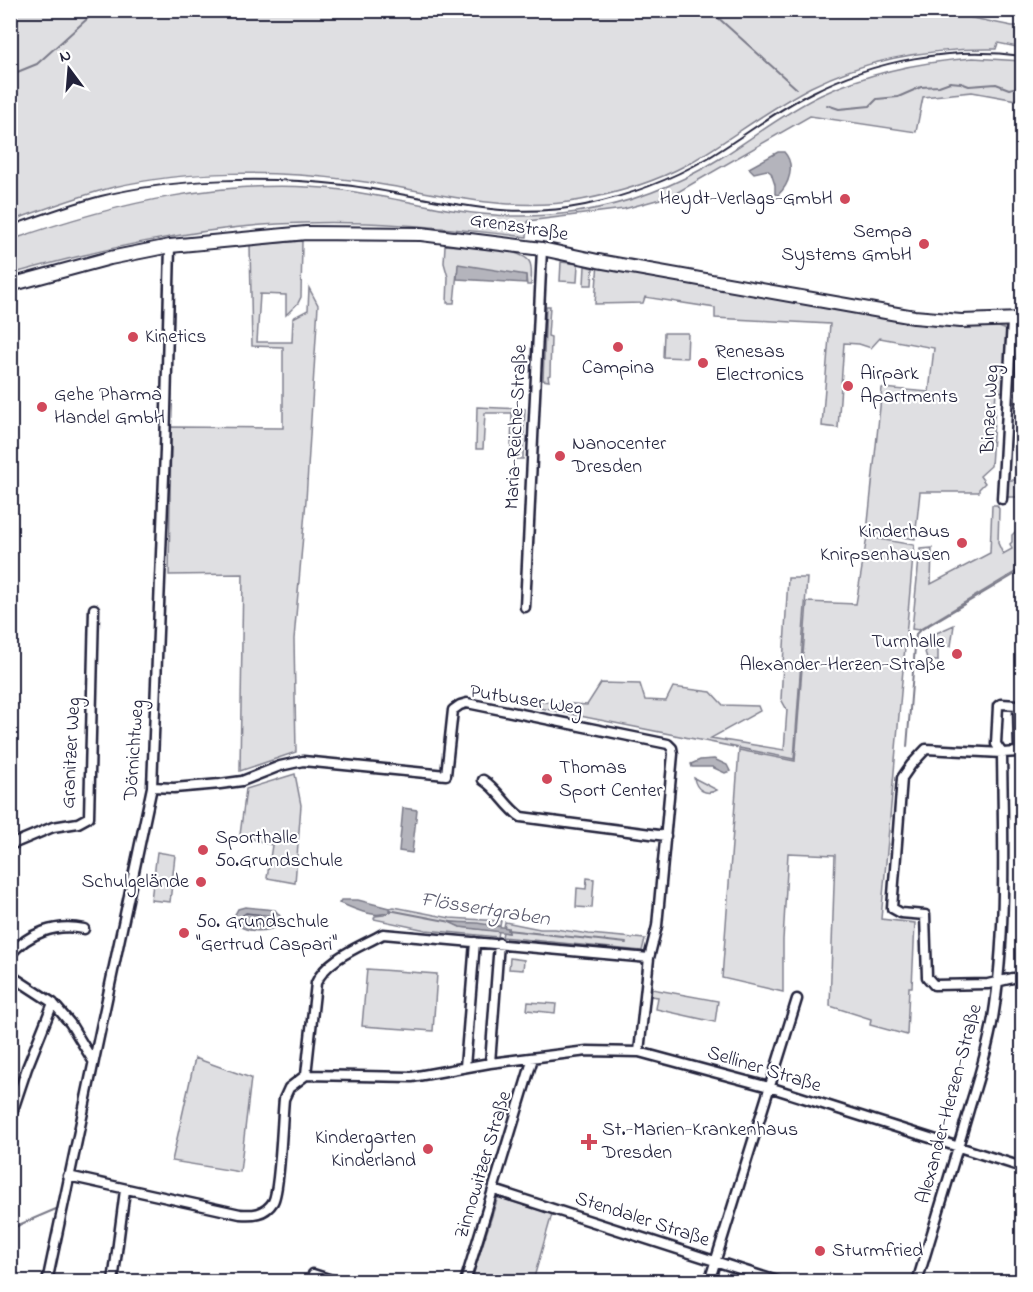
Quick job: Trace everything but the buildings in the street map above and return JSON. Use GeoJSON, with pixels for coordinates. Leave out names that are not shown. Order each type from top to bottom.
{"type":"FeatureCollection","features":[{"type":"Feature","properties":{"kind":"main road","name":"Grenzstraße"},"geometry":{"type":"LineString","coordinates":[[10,285],[110,258],[170,246],[295,234],[367,232],[421,234],[542,249],[886,313],[943,320],[1017,320]]}},
{"type":"Feature","properties":{"kind":"street","name":"Dörnichtweg"},"geometry":{"type":"LineString","coordinates":[[46,1281],[152,787],[170,246]]}},
{"type":"Feature","properties":{"kind":"street","name":"Maria-Reiche-Straße"},"geometry":{"type":"LineString","coordinates":[[525,607],[542,249]]}},
{"type":"Feature","properties":{"kind":"street","name":"Binzer Weg"},"geometry":{"type":"LineString","coordinates":[[1002,499],[1017,320]]}},
{"type":"Feature","properties":{"kind":"street","name":"Granitzer Weg"},"geometry":{"type":"LineString","coordinates":[[10,845],[53,827],[78,822],[89,817],[94,609]]}},
{"type":"Feature","properties":{"kind":"street","name":"Putbuser Weg"},"geometry":{"type":"LineString","coordinates":[[152,787],[174,788],[242,781],[280,766],[303,761],[446,776],[453,710],[460,705],[467,704],[668,744],[673,754],[666,836],[657,926],[649,958],[639,1052]]}},
{"type":"Feature","properties":{"kind":"street","name":"Alexander-Herzen-Straße"},"geometry":{"type":"LineString","coordinates":[[917,1281],[988,1045],[999,981],[1002,883],[1002,753],[996,744],[998,706],[1000,704],[1018,705],[1019,753],[1002,753]]}},
{"type":"Feature","properties":{"kind":"street"},"geometry":{"type":"LineString","coordinates":[[1002,753],[926,749],[902,778],[892,908],[900,913],[925,915],[927,977],[930,982],[936,985],[988,984],[1023,978]]}},
{"type":"Feature","properties":{"kind":"street"},"geometry":{"type":"LineString","coordinates":[[483,780],[512,811],[521,817],[666,836]]}},
{"type":"Feature","properties":{"kind":"street"},"geometry":{"type":"LineString","coordinates":[[10,955],[21,942],[38,933],[73,926],[84,929]]}},
{"type":"Feature","properties":{"kind":"street"},"geometry":{"type":"LineString","coordinates":[[68,1176],[240,1214],[251,1215],[264,1211],[274,1202],[284,1099],[289,1088],[306,1075],[316,983],[321,972],[329,964],[383,934],[649,958]]}},
{"type":"Feature","properties":{"kind":"street"},"geometry":{"type":"LineString","coordinates":[[465,1067],[475,942]]}},
{"type":"Feature","properties":{"kind":"street"},"geometry":{"type":"LineString","coordinates":[[489,1063],[499,944]]}},
{"type":"Feature","properties":{"kind":"street"},"geometry":{"type":"LineString","coordinates":[[10,975],[53,1003],[70,1023],[93,1061]]}},
{"type":"Feature","properties":{"kind":"street"},"geometry":{"type":"LineString","coordinates":[[709,1281],[797,999]]}},
{"type":"Feature","properties":{"kind":"street"},"geometry":{"type":"LineString","coordinates":[[10,1119],[53,1003]]}},
{"type":"Feature","properties":{"kind":"street","name":"Selliner Straße"},"geometry":{"type":"LineString","coordinates":[[306,1075],[412,1077],[489,1063],[587,1051],[639,1052],[770,1088],[1023,1167]]}},
{"type":"Feature","properties":{"kind":"street","name":"Zinnowitzer Straße"},"geometry":{"type":"LineString","coordinates":[[465,1281],[533,1058]]}},
{"type":"Feature","properties":{"kind":"street"},"geometry":{"type":"LineString","coordinates":[[113,1281],[125,1190]]}},
{"type":"Feature","properties":{"kind":"street","name":"Stendaler Straße"},"geometry":{"type":"LineString","coordinates":[[494,1190],[780,1281]]}},
{"type":"Feature","properties":{"kind":"street"},"geometry":{"type":"LineString","coordinates":[[312,1278],[338,1281]]}},
{"type":"Feature","properties":{"kind":"shaded area"},"geometry":{"type":"Polygon","coordinates":[[[933,10],[1022,26],[1022,48],[998,43],[996,49],[925,53],[855,69],[795,96],[688,164],[636,186],[595,197],[551,204],[493,203],[321,177],[232,173],[172,177],[114,187],[11,221],[11,11],[933,10]]]}},
{"type":"Feature","properties":{"kind":"shaded area"},"geometry":{"type":"Polygon","coordinates":[[[973,58],[1022,61],[1022,101],[972,92],[923,97],[916,132],[810,116],[671,196],[624,209],[528,221],[527,237],[403,225],[278,224],[211,231],[143,242],[11,274],[11,240],[132,204],[216,190],[300,187],[342,190],[452,210],[499,215],[530,216],[596,209],[651,193],[686,178],[795,109],[839,87],[895,69],[973,58]]]}},
{"type":"Feature","properties":{"kind":"shaded area"},"geometry":{"type":"Polygon","coordinates":[[[302,241],[301,297],[286,315],[286,295],[260,294],[257,342],[292,342],[293,318],[308,310],[309,288],[318,305],[306,500],[294,639],[296,752],[240,771],[243,574],[169,575],[171,427],[283,428],[283,347],[252,346],[250,245],[302,241]]]}},
{"type":"Feature","properties":{"kind":"shaded area"},"geometry":{"type":"Polygon","coordinates":[[[445,245],[502,250],[523,256],[530,263],[531,285],[527,285],[526,276],[457,272],[454,303],[447,303],[448,277],[444,263],[445,245]]]}},
{"type":"Feature","properties":{"kind":"shaded area"},"geometry":{"type":"Polygon","coordinates":[[[598,261],[756,290],[984,321],[1009,331],[1004,392],[996,391],[991,466],[980,476],[985,483],[979,492],[920,492],[915,539],[867,532],[882,388],[929,392],[934,348],[880,338],[871,348],[844,343],[838,428],[822,426],[830,324],[715,318],[715,308],[645,297],[643,303],[595,304],[598,261]]]}},
{"type":"Feature","properties":{"kind":"shaded area"},"geometry":{"type":"Polygon","coordinates":[[[561,262],[578,264],[577,282],[560,281],[561,262]]]}},
{"type":"Feature","properties":{"kind":"shaded area"},"geometry":{"type":"Polygon","coordinates":[[[585,266],[593,268],[592,285],[584,285],[585,266]]]}},
{"type":"Feature","properties":{"kind":"shaded area"},"geometry":{"type":"Polygon","coordinates":[[[546,306],[550,306],[549,381],[543,380],[546,306]]]}},
{"type":"Feature","properties":{"kind":"shaded area"},"geometry":{"type":"Polygon","coordinates":[[[664,333],[688,333],[687,358],[663,357],[664,333]]]}},
{"type":"Feature","properties":{"kind":"shaded area"},"geometry":{"type":"Polygon","coordinates":[[[1015,402],[1022,403],[1022,497],[1005,497],[1006,480],[1015,480],[1019,407],[1010,406],[1015,402]]]}},
{"type":"Feature","properties":{"kind":"shaded area"},"geometry":{"type":"Polygon","coordinates":[[[477,407],[525,409],[523,459],[513,459],[514,450],[511,450],[512,413],[485,413],[483,449],[476,449],[477,407]]]}},
{"type":"Feature","properties":{"kind":"shaded area"},"geometry":{"type":"Polygon","coordinates":[[[992,505],[997,505],[999,509],[998,543],[1003,554],[1012,549],[1010,544],[1012,535],[1016,531],[1022,536],[1022,568],[919,630],[912,629],[920,549],[932,548],[931,584],[990,553],[992,505]]]}},
{"type":"Feature","properties":{"kind":"shaded area"},"geometry":{"type":"Polygon","coordinates":[[[867,537],[914,545],[881,919],[915,923],[907,1035],[870,1025],[871,1019],[830,1006],[835,855],[788,853],[783,940],[783,992],[722,978],[739,750],[795,761],[807,602],[856,604],[867,537]]]}},
{"type":"Feature","properties":{"kind":"shaded area"},"geometry":{"type":"Polygon","coordinates":[[[788,578],[807,578],[794,759],[530,706],[530,701],[587,705],[601,683],[640,684],[645,700],[666,701],[673,687],[711,692],[723,705],[758,706],[760,711],[711,738],[784,750],[787,710],[781,699],[788,578]]]}},
{"type":"Feature","properties":{"kind":"shaded area"},"geometry":{"type":"Polygon","coordinates":[[[954,625],[951,646],[938,645],[938,661],[928,661],[921,640],[954,625]]]}},
{"type":"Feature","properties":{"kind":"shaded area"},"geometry":{"type":"Polygon","coordinates":[[[295,774],[301,805],[295,883],[267,878],[272,845],[240,835],[246,789],[295,774]]]}},
{"type":"Feature","properties":{"kind":"shaded area"},"geometry":{"type":"Polygon","coordinates":[[[694,778],[717,790],[702,791],[694,778]]]}},
{"type":"Feature","properties":{"kind":"shaded area"},"geometry":{"type":"Polygon","coordinates":[[[157,852],[175,855],[170,902],[151,900],[157,852]]]}},
{"type":"Feature","properties":{"kind":"shaded area"},"geometry":{"type":"Polygon","coordinates":[[[587,878],[594,879],[592,908],[576,907],[577,888],[586,889],[587,878]]]}},
{"type":"Feature","properties":{"kind":"shaded area"},"geometry":{"type":"Polygon","coordinates":[[[389,908],[450,918],[501,921],[500,926],[451,922],[460,927],[499,931],[498,937],[426,930],[374,919],[375,916],[384,915],[391,910],[389,908]]]}},
{"type":"Feature","properties":{"kind":"shaded area"},"geometry":{"type":"Polygon","coordinates":[[[505,922],[540,929],[645,939],[642,951],[502,937],[503,932],[509,933],[508,928],[504,927],[505,922]]]}},
{"type":"Feature","properties":{"kind":"shaded area"},"geometry":{"type":"Polygon","coordinates":[[[510,958],[524,960],[523,970],[509,969],[510,958]]]}},
{"type":"Feature","properties":{"kind":"shaded area"},"geometry":{"type":"Polygon","coordinates":[[[367,969],[437,974],[433,1031],[362,1026],[367,969]]]}},
{"type":"Feature","properties":{"kind":"shaded area"},"geometry":{"type":"Polygon","coordinates":[[[652,989],[718,1001],[715,1022],[656,1009],[658,997],[651,996],[652,989]]]}},
{"type":"Feature","properties":{"kind":"shaded area"},"geometry":{"type":"Polygon","coordinates":[[[528,1002],[556,1004],[555,1013],[527,1010],[528,1002]]]}},
{"type":"Feature","properties":{"kind":"shaded area"},"geometry":{"type":"Polygon","coordinates":[[[195,1058],[251,1078],[240,1172],[172,1161],[195,1058]]]}},
{"type":"Feature","properties":{"kind":"shaded area"},"geometry":{"type":"Polygon","coordinates":[[[498,1197],[552,1214],[533,1281],[471,1281],[498,1197]]]}},
{"type":"Feature","properties":{"kind":"water"},"geometry":{"type":"Polygon","coordinates":[[[778,152],[784,152],[788,157],[790,175],[778,195],[775,194],[771,173],[767,170],[754,173],[749,168],[778,152]]]}},
{"type":"Feature","properties":{"kind":"water"},"geometry":{"type":"Polygon","coordinates":[[[458,264],[526,275],[526,283],[457,279],[458,264]]]}},
{"type":"Feature","properties":{"kind":"water"},"geometry":{"type":"Polygon","coordinates":[[[714,759],[727,765],[730,771],[725,773],[712,767],[692,767],[691,764],[700,760],[714,759]]]}},
{"type":"Feature","properties":{"kind":"water"},"geometry":{"type":"Polygon","coordinates":[[[403,808],[417,810],[412,853],[399,851],[403,808]]]}},
{"type":"Feature","properties":{"kind":"water"},"geometry":{"type":"Polygon","coordinates":[[[341,900],[358,900],[389,908],[392,911],[379,914],[366,913],[339,903],[341,900]]]}},
{"type":"Feature","properties":{"kind":"water"},"geometry":{"type":"Polygon","coordinates":[[[245,907],[275,910],[280,916],[279,925],[261,931],[241,927],[233,918],[238,909],[245,907]]]}},
{"type":"Feature","properties":{"kind":"water"},"geometry":{"type":"Polygon","coordinates":[[[449,922],[477,923],[508,928],[509,933],[460,927],[449,922]]]}},
{"type":"Feature","properties":{"kind":"waterway"},"geometry":{"type":"LineString","coordinates":[[10,75],[37,64],[97,10]]}},
{"type":"Feature","properties":{"kind":"waterway"},"geometry":{"type":"LineString","coordinates":[[702,10],[715,15],[796,88]]}},
{"type":"Feature","properties":{"kind":"waterway"},"geometry":{"type":"LineString","coordinates":[[827,105],[839,109],[870,106],[877,99],[898,97],[921,87],[939,86],[950,82],[969,86],[996,84],[1009,89],[1022,88]]}},
{"type":"Feature","properties":{"kind":"waterway","name":"Flössertgraben"},"geometry":{"type":"LineString","coordinates":[[907,747],[916,634],[1022,570]]}},
{"type":"Feature","properties":{"kind":"waterway","name":"Flössertgraben"},"geometry":{"type":"LineString","coordinates":[[389,910],[451,922]]}},
{"type":"Feature","properties":{"kind":"waterway","name":"Flössertgraben"},"geometry":{"type":"LineString","coordinates":[[507,930],[626,943]]}},
{"type":"Feature","properties":{"kind":"waterway"},"geometry":{"type":"LineString","coordinates":[[10,1230],[56,1209]]}},
{"type":"Feature","properties":{"kind":"railway"},"geometry":{"type":"LineString","coordinates":[[10,226],[101,196],[160,185],[222,180],[284,180],[344,185],[492,209],[553,210],[585,205],[633,192],[679,173],[708,158],[798,100],[861,72],[914,58],[941,55],[995,53],[1022,56]]}},
{"type":"Feature","properties":{"kind":"place","name":"Heydt-Verlags-GmbH"},"geometry":{"type":"Point","coordinates":[845,199]}},
{"type":"Feature","properties":{"kind":"place","name":"Sempa Systems GmbH"},"geometry":{"type":"Point","coordinates":[924,244]}},
{"type":"Feature","properties":{"kind":"place","name":"Kinetics"},"geometry":{"type":"Point","coordinates":[133,337]}},
{"type":"Feature","properties":{"kind":"place","name":"Campina"},"geometry":{"type":"Point","coordinates":[618,347]}},
{"type":"Feature","properties":{"kind":"place","name":"Renesas Electronics"},"geometry":{"type":"Point","coordinates":[703,363]}},
{"type":"Feature","properties":{"kind":"place","name":"Airpark Apartments"},"geometry":{"type":"Point","coordinates":[848,386]}},
{"type":"Feature","properties":{"kind":"place","name":"Gehe Pharma Handel GmbH"},"geometry":{"type":"Point","coordinates":[42,407]}},
{"type":"Feature","properties":{"kind":"place","name":"Nanocenter Dresden"},"geometry":{"type":"Point","coordinates":[560,456]}},
{"type":"Feature","properties":{"kind":"place","name":"Kinderhaus Knirpsenhausen"},"geometry":{"type":"Point","coordinates":[962,543]}},
{"type":"Feature","properties":{"kind":"place","name":"Turnhalle Alexander-Herzen-Straße"},"geometry":{"type":"Point","coordinates":[957,654]}},
{"type":"Feature","properties":{"kind":"place","name":"Thomas Sport Center"},"geometry":{"type":"Point","coordinates":[547,779]}},
{"type":"Feature","properties":{"kind":"place","name":"Sporthalle 50.Grundschule"},"geometry":{"type":"Point","coordinates":[203,850]}},
{"type":"Feature","properties":{"kind":"place","name":"Schulgelände"},"geometry":{"type":"Point","coordinates":[201,882]}},
{"type":"Feature","properties":{"kind":"place","name":"50. Grundschule \"Gertrud Caspari\""},"geometry":{"type":"Point","coordinates":[184,933]}},
{"type":"Feature","properties":{"kind":"place","name":"St.-Marien-Krankenhaus Dresden"},"geometry":{"type":"Point","coordinates":[589,1142]}},
{"type":"Feature","properties":{"kind":"place","name":"Kindergarten Kinderland"},"geometry":{"type":"Point","coordinates":[428,1149]}},
{"type":"Feature","properties":{"kind":"place","name":"Sturmfried"},"geometry":{"type":"Point","coordinates":[820,1251]}}]}
